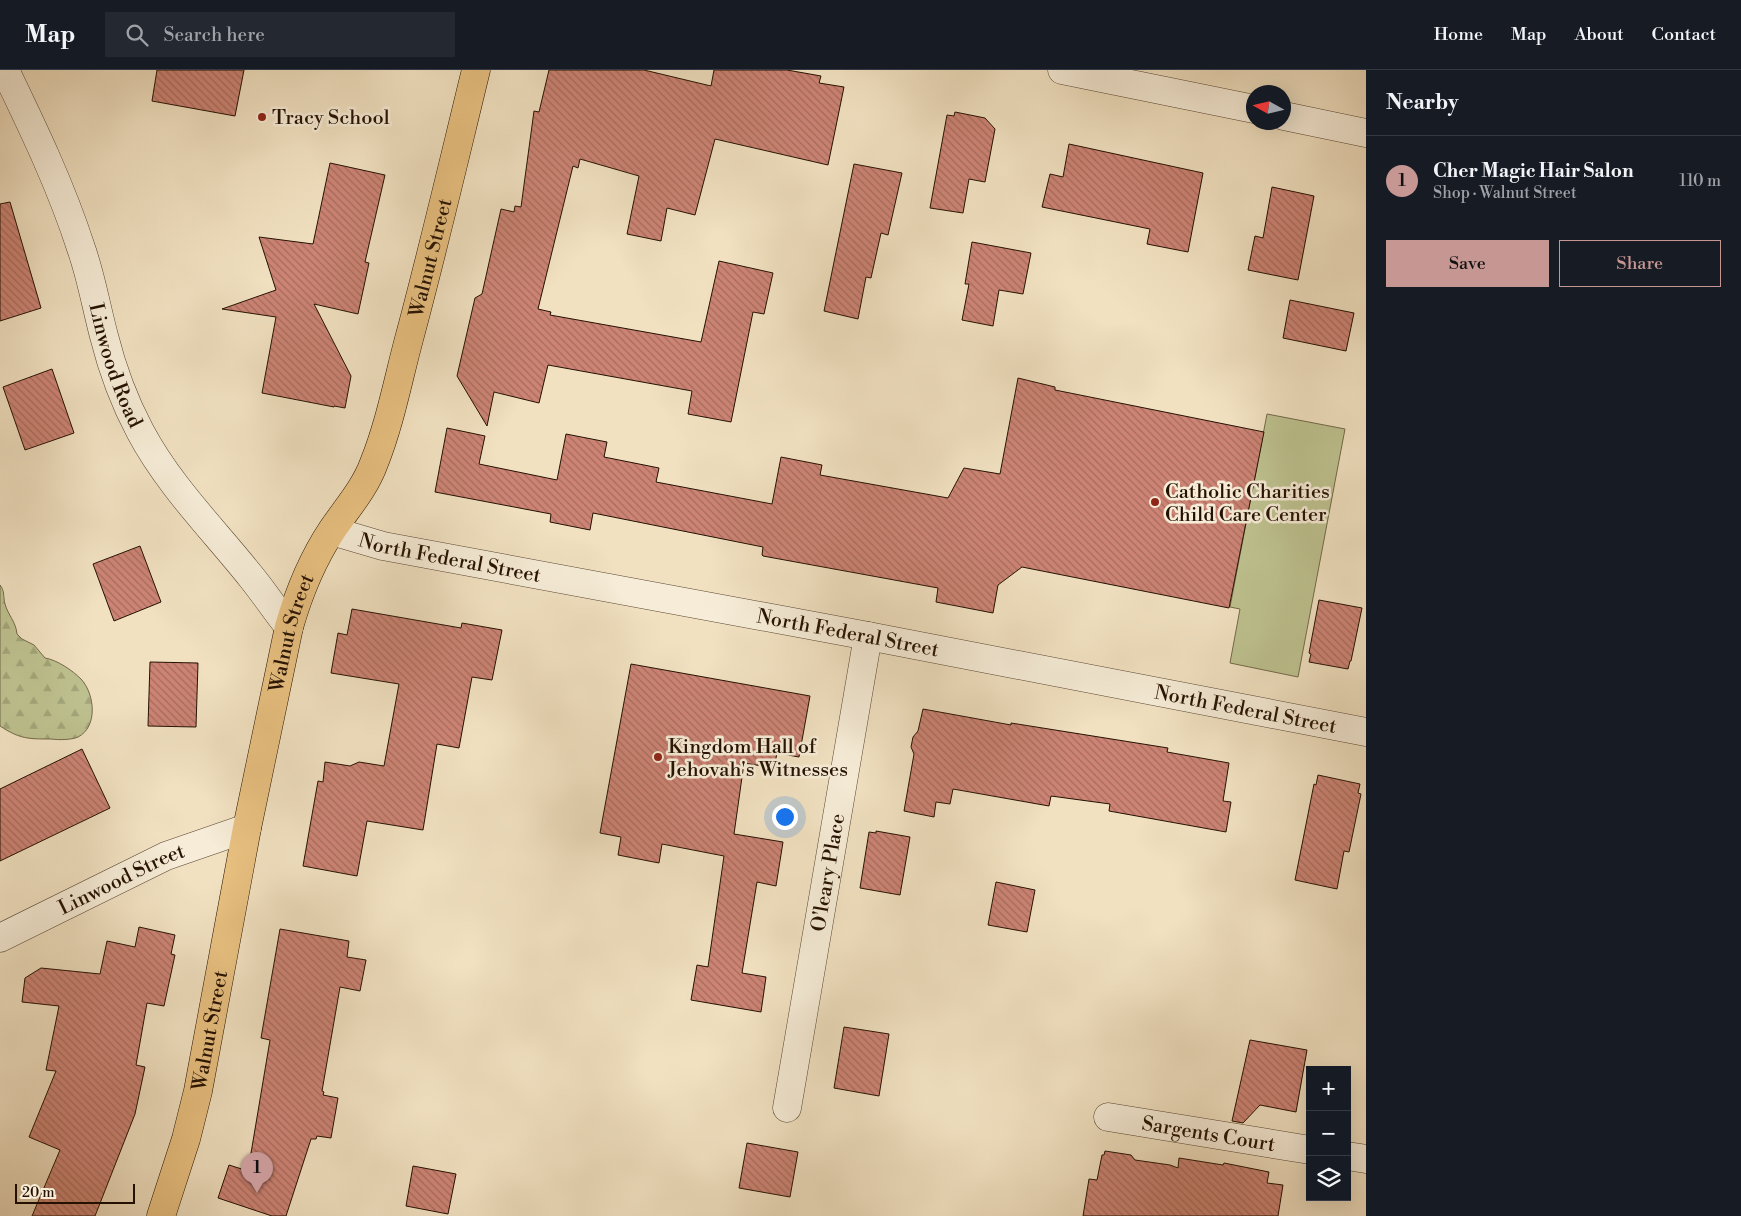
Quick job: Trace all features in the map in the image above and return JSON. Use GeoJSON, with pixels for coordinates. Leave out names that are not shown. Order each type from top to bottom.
{"type":"FeatureCollection","features":[{"type":"Feature","properties":{"kind":"main road","name":"Walnut Street"},"geometry":{"type":"LineString","coordinates":[[161,1216],[186,1140],[198,1091],[247,828],[289,627],[306,577],[318,553],[363,487],[372,470],[382,442],[476,70]]}},
{"type":"Feature","properties":{"kind":"street","name":"Linwood Road"},"geometry":{"type":"LineString","coordinates":[[5,70],[66,205],[88,270],[104,337],[114,368],[139,430],[149,449],[184,496],[252,578],[289,627]]}},
{"type":"Feature","properties":{"kind":"street"},"geometry":{"type":"LineString","coordinates":[[1062,70],[1246,108]]}},
{"type":"Feature","properties":{"kind":"street"},"geometry":{"type":"LineString","coordinates":[[1291,117],[1366,133]]}},
{"type":"Feature","properties":{"kind":"street","name":"North Federal Street"},"geometry":{"type":"LineString","coordinates":[[332,531],[383,546],[868,636],[1366,732]]}},
{"type":"Feature","properties":{"kind":"street","name":"O'leary Place"},"geometry":{"type":"LineString","coordinates":[[787,1108],[868,636]]}},
{"type":"Feature","properties":{"kind":"street","name":"Linwood Street"},"geometry":{"type":"LineString","coordinates":[[0,938],[166,856],[247,828]]}},
{"type":"Feature","properties":{"kind":"street","name":"Sargents Court"},"geometry":{"type":"LineString","coordinates":[[1108,1116],[1306,1149]]}},
{"type":"Feature","properties":{"kind":"street"},"geometry":{"type":"LineString","coordinates":[[1351,1157],[1366,1159]]}},
{"type":"Feature","properties":{"kind":"green space"},"geometry":{"type":"Polygon","coordinates":[[[1267,414],[1345,429],[1298,677],[1230,663],[1240,609],[1230,607],[1267,414]]]}},
{"type":"Feature","properties":{"kind":"green space"},"geometry":{"type":"Polygon","coordinates":[[[0,585],[6,608],[17,634],[34,645],[45,658],[59,663],[73,672],[86,685],[91,701],[91,718],[89,726],[78,737],[65,740],[30,738],[13,734],[0,726],[0,585]]]}},
{"type":"Feature","properties":{"kind":"building"},"geometry":{"type":"Polygon","coordinates":[[[157,70],[244,70],[235,116],[152,101],[157,70]]]}},
{"type":"Feature","properties":{"kind":"building"},"geometry":{"type":"Polygon","coordinates":[[[549,70],[644,70],[711,86],[714,70],[787,70],[821,76],[819,83],[844,87],[828,165],[715,139],[695,215],[667,208],[661,241],[627,234],[639,176],[580,159],[578,168],[573,166],[538,309],[551,312],[550,315],[701,342],[719,261],[773,273],[764,314],[753,312],[731,422],[688,414],[692,391],[548,365],[539,403],[494,392],[487,426],[457,376],[475,298],[482,294],[501,209],[514,212],[515,206],[521,207],[534,111],[539,112],[549,70]]]}},
{"type":"Feature","properties":{"kind":"building"},"geometry":{"type":"Polygon","coordinates":[[[955,112],[985,118],[995,129],[985,182],[969,179],[963,213],[930,208],[947,115],[954,116],[955,112]]]}},
{"type":"Feature","properties":{"kind":"building"},"geometry":{"type":"Polygon","coordinates":[[[1069,144],[1203,173],[1188,252],[1147,244],[1150,229],[1042,207],[1050,174],[1063,177],[1069,144]]]}},
{"type":"Feature","properties":{"kind":"building"},"geometry":{"type":"Polygon","coordinates":[[[330,163],[385,175],[365,262],[369,263],[358,314],[314,304],[351,376],[345,408],[262,393],[276,317],[222,309],[276,290],[259,237],[313,244],[330,163]]]}},
{"type":"Feature","properties":{"kind":"building"},"geometry":{"type":"Polygon","coordinates":[[[854,164],[902,173],[888,235],[881,233],[871,278],[866,277],[858,319],[824,311],[854,164]]]}},
{"type":"Feature","properties":{"kind":"building"},"geometry":{"type":"Polygon","coordinates":[[[1272,187],[1314,196],[1298,280],[1248,270],[1255,236],[1263,238],[1272,187]]]}},
{"type":"Feature","properties":{"kind":"building"},"geometry":{"type":"Polygon","coordinates":[[[10,202],[41,308],[0,321],[0,204],[10,202]]]}},
{"type":"Feature","properties":{"kind":"building"},"geometry":{"type":"Polygon","coordinates":[[[972,242],[1031,253],[1023,294],[999,290],[993,326],[962,320],[969,284],[965,284],[972,242]]]}},
{"type":"Feature","properties":{"kind":"building"},"geometry":{"type":"Polygon","coordinates":[[[1290,300],[1354,313],[1346,351],[1283,338],[1290,300]]]}},
{"type":"Feature","properties":{"kind":"building"},"geometry":{"type":"Polygon","coordinates":[[[52,369],[74,433],[25,450],[3,387],[52,369]]]}},
{"type":"Feature","properties":{"kind":"building"},"geometry":{"type":"Polygon","coordinates":[[[1018,378],[1055,387],[1055,390],[1264,432],[1229,608],[1022,567],[998,585],[993,613],[936,602],[938,588],[763,556],[763,547],[593,513],[590,530],[550,522],[551,514],[435,492],[447,428],[485,436],[479,464],[557,480],[566,434],[607,442],[604,457],[659,468],[656,482],[772,504],[781,457],[822,465],[820,475],[948,498],[964,468],[1000,474],[1018,378]]]}},
{"type":"Feature","properties":{"kind":"building"},"geometry":{"type":"Polygon","coordinates":[[[140,546],[161,602],[114,621],[93,564],[140,546]]]}},
{"type":"Feature","properties":{"kind":"building"},"geometry":{"type":"Polygon","coordinates":[[[1319,600],[1362,608],[1348,669],[1309,662],[1319,600]]]}},
{"type":"Feature","properties":{"kind":"building"},"geometry":{"type":"Polygon","coordinates":[[[352,609],[461,628],[462,623],[502,630],[492,680],[472,677],[459,748],[437,744],[423,830],[367,821],[357,876],[303,866],[318,781],[323,782],[325,762],[350,766],[359,762],[384,766],[399,684],[331,673],[338,633],[347,635],[352,609]]]}},
{"type":"Feature","properties":{"kind":"building"},"geometry":{"type":"Polygon","coordinates":[[[150,662],[198,663],[196,727],[148,726],[150,662]]]}},
{"type":"Feature","properties":{"kind":"building"},"geometry":{"type":"Polygon","coordinates":[[[631,664],[810,696],[799,757],[777,753],[774,768],[744,763],[734,834],[783,842],[776,886],[757,882],[742,973],[766,977],[761,1012],[691,1000],[697,965],[708,967],[724,856],[662,844],[659,863],[618,855],[621,837],[600,833],[631,664]]]}},
{"type":"Feature","properties":{"kind":"building"},"geometry":{"type":"Polygon","coordinates":[[[923,709],[1011,725],[1011,723],[1168,748],[1167,752],[1229,763],[1223,801],[1231,802],[1226,832],[1109,811],[1110,804],[1051,796],[1049,806],[953,789],[950,804],[936,802],[934,817],[904,811],[914,754],[911,747],[913,737],[918,731],[923,709]]]}},
{"type":"Feature","properties":{"kind":"building"},"geometry":{"type":"Polygon","coordinates":[[[82,749],[110,808],[0,861],[0,789],[82,749]]]}},
{"type":"Feature","properties":{"kind":"building"},"geometry":{"type":"Polygon","coordinates":[[[1318,775],[1360,784],[1358,793],[1361,794],[1349,852],[1344,851],[1337,889],[1295,880],[1314,784],[1316,785],[1318,775]]]}},
{"type":"Feature","properties":{"kind":"building"},"geometry":{"type":"Polygon","coordinates":[[[876,831],[910,837],[900,895],[860,888],[869,832],[876,833],[876,831]]]}},
{"type":"Feature","properties":{"kind":"building"},"geometry":{"type":"Polygon","coordinates":[[[996,882],[1035,890],[1027,932],[988,925],[996,882]]]}},
{"type":"Feature","properties":{"kind":"building"},"geometry":{"type":"Polygon","coordinates":[[[139,927],[175,935],[171,954],[175,955],[164,1006],[147,1003],[136,1065],[145,1067],[135,1114],[95,1216],[32,1216],[60,1150],[29,1137],[56,1071],[46,1070],[59,1006],[22,1002],[25,978],[41,968],[100,974],[107,941],[135,947],[139,927]]]}},
{"type":"Feature","properties":{"kind":"building"},"geometry":{"type":"Polygon","coordinates":[[[280,929],[349,941],[347,957],[366,960],[360,991],[340,987],[322,1091],[324,1092],[323,1095],[338,1098],[331,1138],[317,1136],[316,1139],[311,1139],[286,1216],[272,1216],[218,1198],[229,1165],[248,1171],[270,1040],[261,1038],[280,929]]]}},
{"type":"Feature","properties":{"kind":"building"},"geometry":{"type":"Polygon","coordinates":[[[844,1027],[889,1034],[879,1096],[834,1088],[844,1027]]]}},
{"type":"Feature","properties":{"kind":"building"},"geometry":{"type":"Polygon","coordinates":[[[1250,1040],[1307,1050],[1296,1112],[1260,1105],[1243,1123],[1232,1121],[1250,1040]]]}},
{"type":"Feature","properties":{"kind":"building"},"geometry":{"type":"Polygon","coordinates":[[[747,1143],[798,1152],[790,1197],[739,1188],[747,1143]]]}},
{"type":"Feature","properties":{"kind":"building"},"geometry":{"type":"Polygon","coordinates":[[[1105,1151],[1131,1155],[1135,1160],[1178,1168],[1179,1158],[1223,1165],[1224,1163],[1269,1172],[1267,1183],[1283,1185],[1278,1216],[1083,1216],[1089,1179],[1097,1180],[1102,1155],[1104,1155],[1105,1151]]]}},
{"type":"Feature","properties":{"kind":"building"},"geometry":{"type":"Polygon","coordinates":[[[413,1166],[456,1174],[448,1214],[406,1206],[413,1166]]]}},
{"type":"Feature","properties":{"kind":"place","name":"Tracy School"},"geometry":{"type":"Point","coordinates":[262,117]}},
{"type":"Feature","properties":{"kind":"place","name":"Catholic Charities Child Care Center"},"geometry":{"type":"Point","coordinates":[1155,502]}},
{"type":"Feature","properties":{"kind":"place","name":"Kingdom Hall of Jehovah's Witnesses"},"geometry":{"type":"Point","coordinates":[658,757]}},
{"type":"Feature","properties":{"kind":"place","name":"Cher Magic Hair Salon"},"geometry":{"type":"Point","coordinates":[257,1193]}}]}
